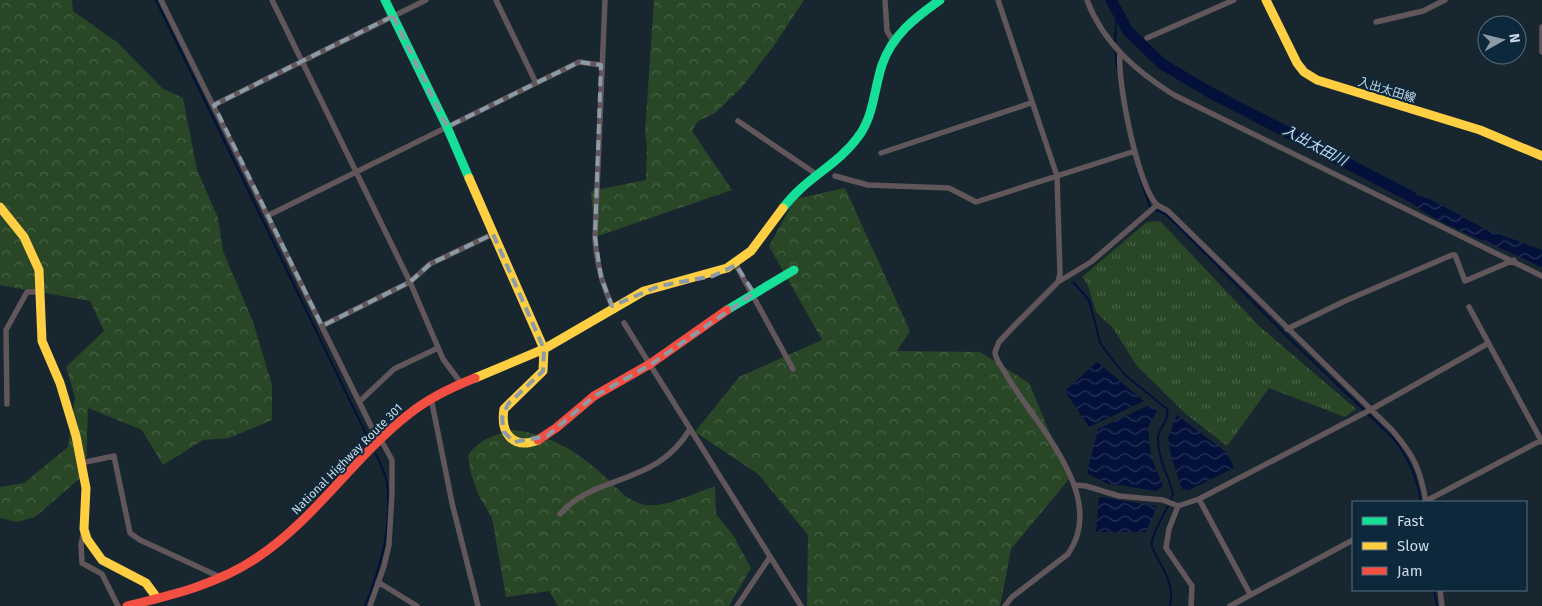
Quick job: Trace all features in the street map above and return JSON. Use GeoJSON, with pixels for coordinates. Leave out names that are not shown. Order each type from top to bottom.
{"type":"FeatureCollection","features":[{"type":"Feature","properties":{"kind":"main road"},"geometry":{"type":"LineString","coordinates":[[385,0],[447,127],[544,349],[543,371],[529,382],[504,409],[502,418],[504,432],[514,442],[533,442],[546,436],[593,397],[650,365],[694,331],[794,270]]}},
{"type":"Feature","properties":{"kind":"main road","name":"National Highway Route 301"},"geometry":{"type":"LineString","coordinates":[[127,606],[222,578],[271,548],[301,522],[410,412],[431,398],[461,383],[544,349],[612,306],[659,286],[713,276],[736,265],[753,250],[796,191],[816,174],[844,155],[861,133],[874,106],[882,66],[893,41],[917,16],[940,0]]}},
{"type":"Feature","properties":{"kind":"main road","name":"入出太田線"},"geometry":{"type":"LineString","coordinates":[[1266,0],[1297,63],[1304,72],[1317,80],[1480,130],[1542,156]]}},
{"type":"Feature","properties":{"kind":"main road"},"geometry":{"type":"LineString","coordinates":[[0,207],[24,238],[40,270],[40,328],[42,341],[60,383],[81,463],[86,488],[84,529],[87,539],[102,560],[146,583],[157,598]]}},
{"type":"Feature","properties":{"kind":"street"},"geometry":{"type":"LineString","coordinates":[[161,0],[371,426],[392,460],[389,545],[370,606]]}},
{"type":"Feature","properties":{"kind":"street"},"geometry":{"type":"LineString","coordinates":[[272,0],[410,282],[443,359],[461,383]]}},
{"type":"Feature","properties":{"kind":"street"},"geometry":{"type":"LineString","coordinates":[[214,105],[426,0]]}},
{"type":"Feature","properties":{"kind":"street"},"geometry":{"type":"LineString","coordinates":[[496,0],[536,83]]}},
{"type":"Feature","properties":{"kind":"street"},"geometry":{"type":"LineString","coordinates":[[605,0],[595,237],[598,261],[612,306]]}},
{"type":"Feature","properties":{"kind":"street"},"geometry":{"type":"LineString","coordinates":[[885,0],[887,31],[893,41]]}},
{"type":"Feature","properties":{"kind":"street"},"geometry":{"type":"LineString","coordinates":[[998,0],[1057,176],[1060,274],[1058,282]]}},
{"type":"Feature","properties":{"kind":"street"},"geometry":{"type":"LineString","coordinates":[[1086,0],[1102,30],[1120,54],[1155,83],[1305,160],[1514,260],[1542,276]]}},
{"type":"Feature","properties":{"kind":"street"},"geometry":{"type":"LineString","coordinates":[[1147,38],[1234,0]]}},
{"type":"Feature","properties":{"kind":"street"},"geometry":{"type":"LineString","coordinates":[[1376,22],[1423,11],[1432,3],[1445,0]]}},
{"type":"Feature","properties":{"kind":"street"},"geometry":{"type":"LineString","coordinates":[[1542,27],[1542,52]]}},
{"type":"Feature","properties":{"kind":"street"},"geometry":{"type":"LineString","coordinates":[[1120,54],[1119,70],[1135,151],[1142,178],[1157,205],[1168,210],[1287,329],[1372,409],[1410,452],[1418,467],[1425,501]]}},
{"type":"Feature","properties":{"kind":"street"},"geometry":{"type":"LineString","coordinates":[[268,216],[579,62],[602,66]]}},
{"type":"Feature","properties":{"kind":"street"},"geometry":{"type":"LineString","coordinates":[[881,153],[1031,103]]}},
{"type":"Feature","properties":{"kind":"street"},"geometry":{"type":"LineString","coordinates":[[738,122],[816,174]]}},
{"type":"Feature","properties":{"kind":"street"},"geometry":{"type":"LineString","coordinates":[[835,176],[868,185],[949,188],[976,202],[1135,151]]}},
{"type":"Feature","properties":{"kind":"street"},"geometry":{"type":"LineString","coordinates":[[1005,606],[1012,597],[1060,560],[1073,546],[1080,505],[1075,485],[1041,425],[1022,400],[995,355],[999,342],[1058,282],[1091,262],[1157,205]]}},
{"type":"Feature","properties":{"kind":"street"},"geometry":{"type":"LineString","coordinates":[[322,326],[410,282],[430,264],[493,234]]}},
{"type":"Feature","properties":{"kind":"street"},"geometry":{"type":"LineString","coordinates":[[1287,329],[1347,300],[1452,254],[1455,255],[1465,281],[1514,260]]}},
{"type":"Feature","properties":{"kind":"street"},"geometry":{"type":"LineString","coordinates":[[736,265],[754,294],[793,369]]}},
{"type":"Feature","properties":{"kind":"street"},"geometry":{"type":"LineString","coordinates":[[6,404],[6,330],[27,292],[41,292]]}},
{"type":"Feature","properties":{"kind":"street"},"geometry":{"type":"LineString","coordinates":[[1427,501],[1542,441],[1468,308]]}},
{"type":"Feature","properties":{"kind":"street"},"geometry":{"type":"LineString","coordinates":[[624,322],[801,606]]}},
{"type":"Feature","properties":{"kind":"street"},"geometry":{"type":"LineString","coordinates":[[1075,485],[1086,486],[1119,496],[1163,500],[1178,506],[1200,499],[1372,409],[1388,397],[1487,344]]}},
{"type":"Feature","properties":{"kind":"street"},"geometry":{"type":"LineString","coordinates":[[359,402],[394,369],[438,348]]}},
{"type":"Feature","properties":{"kind":"street"},"geometry":{"type":"LineString","coordinates":[[431,398],[452,503],[478,606]]}},
{"type":"Feature","properties":{"kind":"street"},"geometry":{"type":"LineString","coordinates":[[560,514],[576,499],[630,478],[662,461],[681,445],[690,429]]}},
{"type":"Feature","properties":{"kind":"street"},"geometry":{"type":"LineString","coordinates":[[81,463],[114,456],[130,534],[222,578]]}},
{"type":"Feature","properties":{"kind":"street"},"geometry":{"type":"LineString","coordinates":[[1200,499],[1250,594]]}},
{"type":"Feature","properties":{"kind":"street"},"geometry":{"type":"LineString","coordinates":[[1178,506],[1169,529],[1166,548],[1192,586],[1191,606]]}},
{"type":"Feature","properties":{"kind":"street"},"geometry":{"type":"LineString","coordinates":[[84,529],[81,544],[82,563],[102,574],[118,606]]}},
{"type":"Feature","properties":{"kind":"street"},"geometry":{"type":"LineString","coordinates":[[1230,606],[1352,541]]}},
{"type":"Feature","properties":{"kind":"street"},"geometry":{"type":"LineString","coordinates":[[737,606],[770,557]]}},
{"type":"Feature","properties":{"kind":"street"},"geometry":{"type":"LineString","coordinates":[[378,582],[417,606]]}},
{"type":"Feature","properties":{"kind":"street"},"geometry":{"type":"LineString","coordinates":[[1440,591],[1442,606]]}},
{"type":"Feature","properties":{"kind":"highlighted area"},"geometry":{"type":"Polygon","coordinates":[[[393,16],[447,127],[579,62],[601,65],[595,237],[601,277],[612,306],[659,286],[713,276],[736,265],[754,293],[650,365],[593,397],[547,436],[514,442],[504,432],[502,418],[508,404],[543,371],[544,349],[493,234],[430,264],[410,282],[322,326],[214,105],[393,16]]]}},
{"type":"Feature","properties":{"kind":"green space"},"geometry":{"type":"Polygon","coordinates":[[[0,0],[72,0],[73,11],[118,43],[162,88],[183,98],[197,170],[218,218],[223,251],[253,322],[272,385],[272,420],[229,438],[203,440],[163,465],[142,430],[88,408],[86,473],[35,517],[17,522],[0,518],[0,487],[24,483],[68,447],[75,397],[66,367],[104,331],[90,301],[0,285],[0,0]]]}},
{"type":"Feature","properties":{"kind":"green space"},"geometry":{"type":"Polygon","coordinates":[[[654,0],[804,0],[773,47],[742,87],[715,113],[698,121],[692,131],[732,190],[595,237],[591,191],[646,180],[647,148],[645,132],[654,0]]]}},
{"type":"Feature","properties":{"kind":"green space"},"geometry":{"type":"Polygon","coordinates":[[[845,188],[910,331],[897,351],[980,352],[1029,383],[1069,479],[1011,549],[1000,606],[807,606],[808,535],[758,474],[695,432],[739,377],[822,340],[769,246],[795,199],[845,188]]]}},
{"type":"Feature","properties":{"kind":"green space"},"geometry":{"type":"Polygon","coordinates":[[[1160,221],[1259,326],[1356,409],[1345,417],[1269,388],[1227,446],[1186,414],[1137,366],[1113,328],[1096,312],[1087,283],[1082,277],[1147,222],[1160,221]]]}},
{"type":"Feature","properties":{"kind":"green space"},"geometry":{"type":"Polygon","coordinates":[[[514,430],[539,435],[572,451],[625,495],[641,504],[659,505],[668,503],[715,486],[716,514],[733,535],[751,568],[729,606],[558,606],[549,591],[506,597],[492,518],[479,496],[471,474],[468,456],[482,442],[514,430]]]}},
{"type":"Feature","properties":{"kind":"water"},"geometry":{"type":"Polygon","coordinates":[[[1398,190],[1430,199],[1485,229],[1542,250],[1542,268],[1444,223],[1424,212],[1398,190]]]}},
{"type":"Feature","properties":{"kind":"water"},"geometry":{"type":"Polygon","coordinates":[[[1097,362],[1144,401],[1089,427],[1065,391],[1097,362]]]}},
{"type":"Feature","properties":{"kind":"water"},"geometry":{"type":"Polygon","coordinates":[[[1149,405],[1157,411],[1148,427],[1151,457],[1163,486],[1156,491],[1106,483],[1087,473],[1098,429],[1149,405]]]}},
{"type":"Feature","properties":{"kind":"water"},"geometry":{"type":"Polygon","coordinates":[[[1177,415],[1227,453],[1234,468],[1189,490],[1182,489],[1171,456],[1168,438],[1177,415]]]}},
{"type":"Feature","properties":{"kind":"water"},"geometry":{"type":"Polygon","coordinates":[[[1099,497],[1157,506],[1146,532],[1096,532],[1099,497]]]}},
{"type":"Feature","properties":{"kind":"waterway"},"geometry":{"type":"LineString","coordinates":[[156,0],[370,442]]}},
{"type":"Feature","properties":{"kind":"waterway","name":"入出太田川"},"geometry":{"type":"LineString","coordinates":[[1111,0],[1128,31],[1162,64],[1211,93],[1412,197]]}},
{"type":"Feature","properties":{"kind":"waterway"},"geometry":{"type":"LineString","coordinates":[[1115,44],[1116,23],[1119,17]]}},
{"type":"Feature","properties":{"kind":"waterway"},"geometry":{"type":"LineString","coordinates":[[1115,49],[1117,69]]}},
{"type":"Feature","properties":{"kind":"waterway"},"geometry":{"type":"LineString","coordinates":[[1137,169],[1150,207],[1165,214],[1175,223],[1289,338],[1394,439],[1412,469],[1421,501]]}},
{"type":"Feature","properties":{"kind":"waterway"},"geometry":{"type":"LineString","coordinates":[[1073,282],[1089,300],[1100,342],[1105,350],[1125,375],[1167,409],[1168,413],[1159,434],[1158,445],[1173,494],[1156,529],[1152,547],[1170,585],[1170,606]]}},
{"type":"Feature","properties":{"kind":"waterway"},"geometry":{"type":"LineString","coordinates":[[365,606],[380,562],[388,515],[386,480],[376,454]]}},
{"type":"Feature","properties":{"kind":"waterway"},"geometry":{"type":"LineString","coordinates":[[1434,591],[1437,606]]}},
{"type":"Feature","properties":{"kind":"traffic: fast"},"geometry":{"type":"LineString","coordinates":[[385,0],[447,127],[469,178]]}},
{"type":"Feature","properties":{"kind":"traffic: fast"},"geometry":{"type":"LineString","coordinates":[[783,208],[801,188],[841,156],[858,137],[867,120],[886,54],[898,36],[922,13],[940,0]]}},
{"type":"Feature","properties":{"kind":"traffic: fast"},"geometry":{"type":"LineString","coordinates":[[727,310],[794,270]]}},
{"type":"Feature","properties":{"kind":"traffic: slow"},"geometry":{"type":"LineString","coordinates":[[1266,0],[1297,63],[1304,72],[1317,80],[1480,130],[1542,156]]}},
{"type":"Feature","properties":{"kind":"traffic: slow"},"geometry":{"type":"LineString","coordinates":[[469,178],[544,349],[543,371],[504,409],[504,425],[506,432],[515,441],[529,443],[538,440]]}},
{"type":"Feature","properties":{"kind":"traffic: slow"},"geometry":{"type":"LineString","coordinates":[[0,207],[24,237],[39,270],[42,341],[60,383],[76,436],[86,488],[84,529],[87,539],[102,560],[146,583],[157,598]]}},
{"type":"Feature","properties":{"kind":"traffic: slow"},"geometry":{"type":"LineString","coordinates":[[475,378],[544,349],[644,291],[727,268],[751,251],[783,208]]}},
{"type":"Feature","properties":{"kind":"traffic: jam"},"geometry":{"type":"LineString","coordinates":[[538,440],[556,428],[594,396],[650,364],[727,310]]}},
{"type":"Feature","properties":{"kind":"traffic: jam"},"geometry":{"type":"LineString","coordinates":[[127,606],[195,587],[227,574],[258,557],[298,524],[370,449],[409,414],[441,393],[475,378]]}}]}
